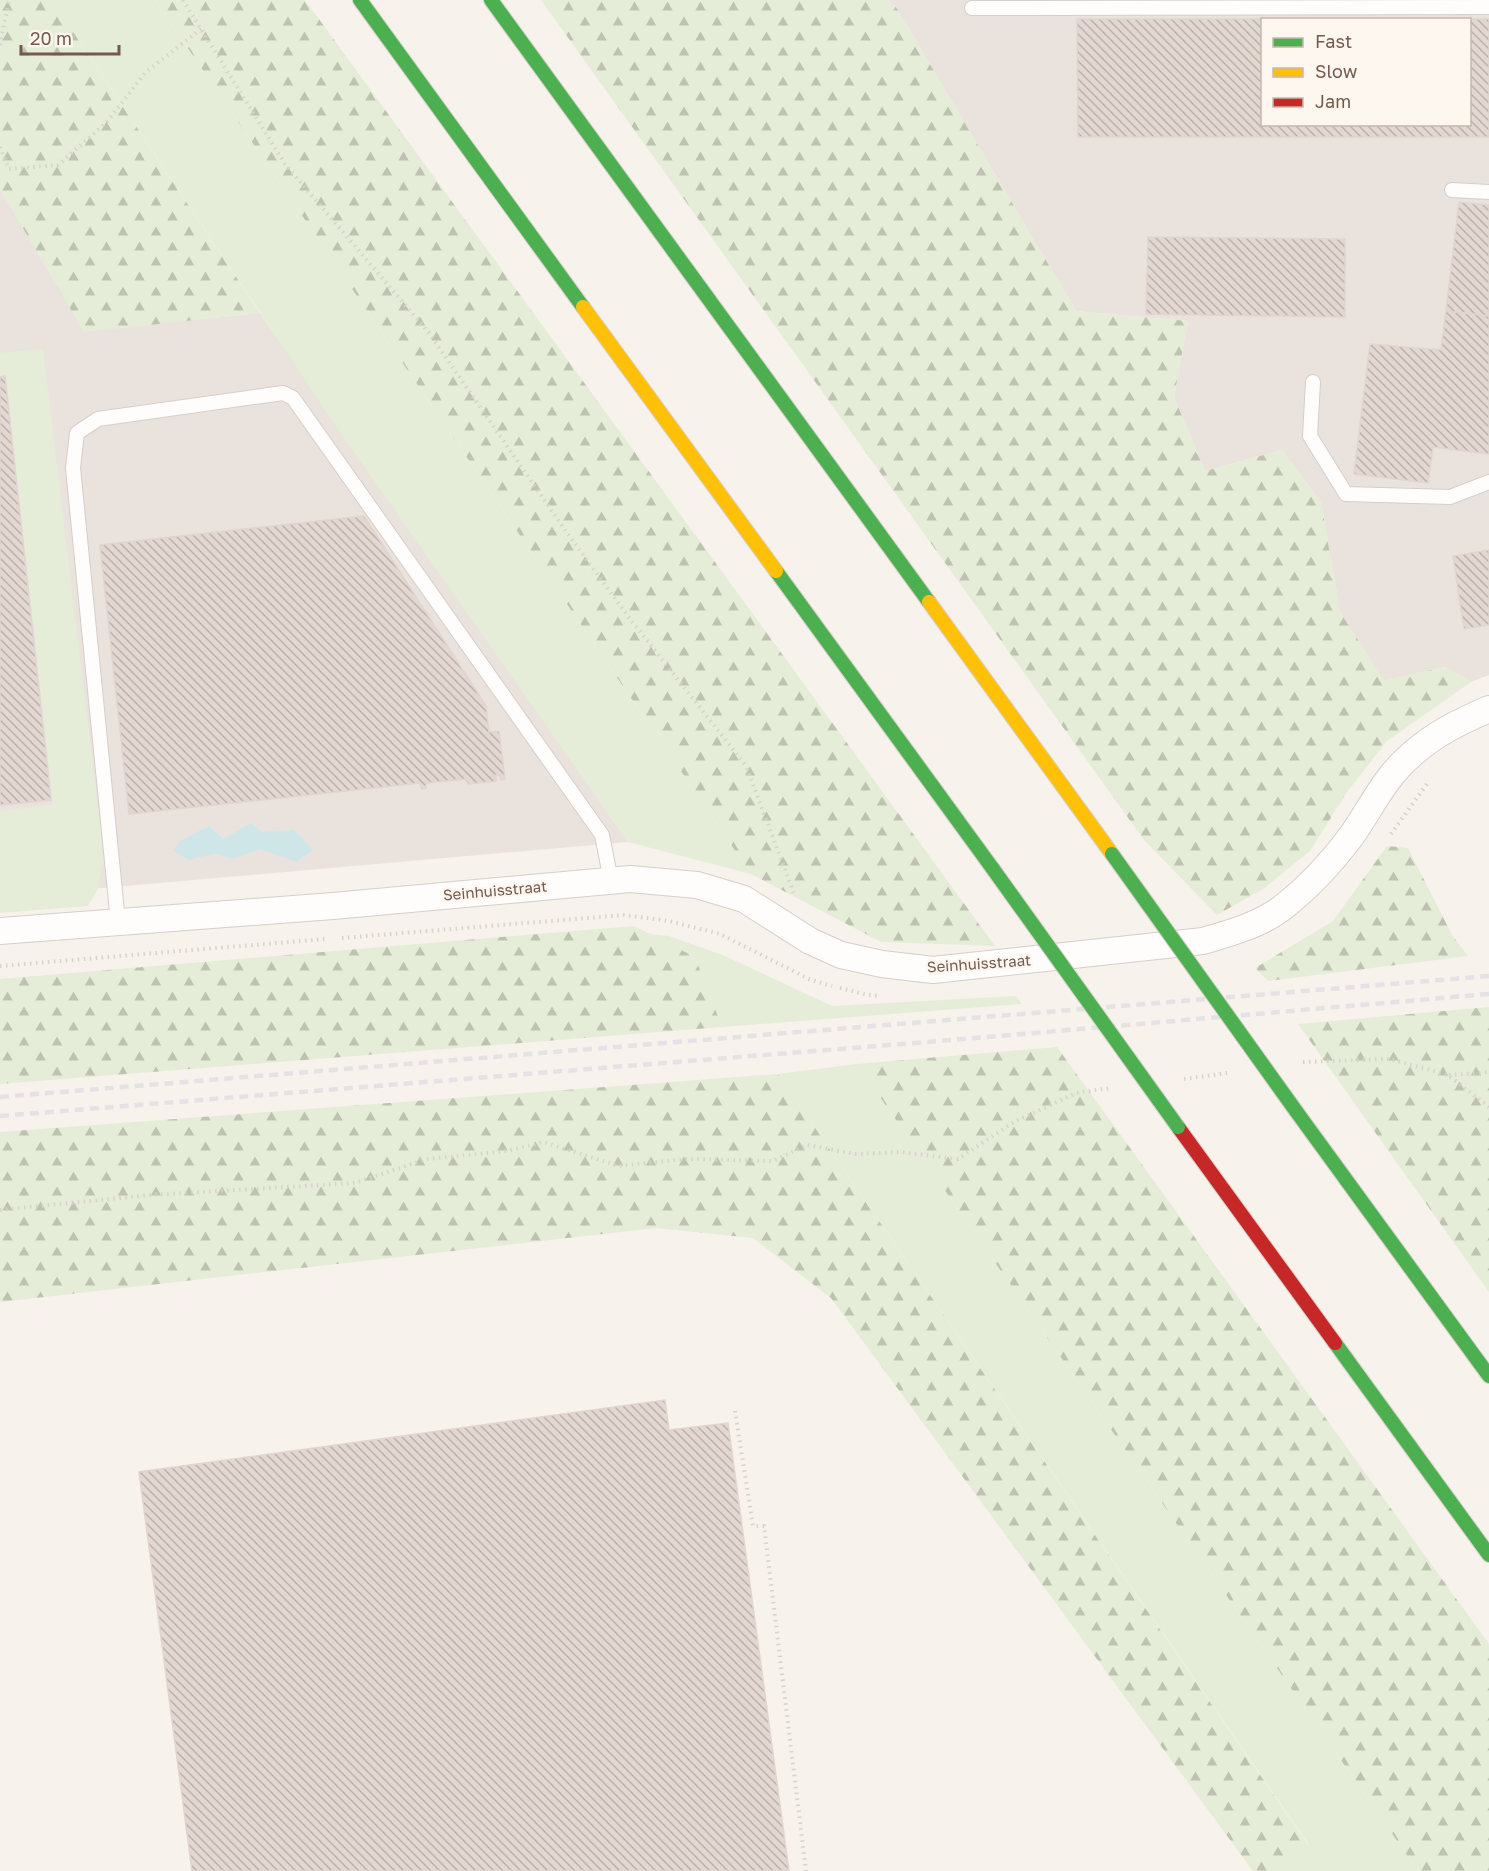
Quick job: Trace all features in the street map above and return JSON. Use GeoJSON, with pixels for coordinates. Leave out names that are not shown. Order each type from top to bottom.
{"type":"FeatureCollection","features":[{"type":"Feature","properties":{"kind":"highway"},"geometry":{"type":"LineString","coordinates":[[360,0],[1489,1555]]}},
{"type":"Feature","properties":{"kind":"highway"},"geometry":{"type":"LineString","coordinates":[[491,0],[1489,1376]]}},
{"type":"Feature","properties":{"kind":"street","name":"Seinhuisstraat"},"geometry":{"type":"LineString","coordinates":[[0,931],[333,906],[630,879],[697,885],[744,899],[810,941],[841,955],[882,964],[933,970],[1203,941],[1245,928],[1281,909],[1317,878],[1352,835],[1379,791],[1409,756],[1447,728],[1489,709]]}},
{"type":"Feature","properties":{"kind":"lane"},"geometry":{"type":"LineString","coordinates":[[972,8],[1489,7]]}},
{"type":"Feature","properties":{"kind":"lane"},"geometry":{"type":"LineString","coordinates":[[1452,190],[1489,192]]}},
{"type":"Feature","properties":{"kind":"lane"},"geometry":{"type":"LineString","coordinates":[[1313,382],[1310,436],[1346,494],[1450,497],[1489,482]]}},
{"type":"Feature","properties":{"kind":"lane"},"geometry":{"type":"LineString","coordinates":[[118,922],[73,468],[77,433],[98,419],[283,393],[293,398],[602,835],[611,881]]}},
{"type":"Feature","properties":{"kind":"path"},"geometry":{"type":"LineString","coordinates":[[0,45],[9,0]]}},
{"type":"Feature","properties":{"kind":"path"},"geometry":{"type":"LineString","coordinates":[[183,0],[285,164],[429,333],[592,568],[746,766],[810,941]]}},
{"type":"Feature","properties":{"kind":"path"},"geometry":{"type":"LineString","coordinates":[[0,147],[9,169],[58,165],[106,123],[146,72],[201,29]]}},
{"type":"Feature","properties":{"kind":"path"},"geometry":{"type":"LineString","coordinates":[[1293,1064],[1316,1061],[1390,1059],[1448,1075],[1489,1072]]}},
{"type":"Feature","properties":{"kind":"path"},"geometry":{"type":"LineString","coordinates":[[1179,1079],[1236,1071]]}},
{"type":"Feature","properties":{"kind":"path"},"geometry":{"type":"LineString","coordinates":[[1448,1075],[1489,1107]]}},
{"type":"Feature","properties":{"kind":"path"},"geometry":{"type":"LineString","coordinates":[[0,1210],[150,1195],[355,1183],[427,1159],[507,1151],[543,1142],[618,1166],[685,1159],[773,1161],[807,1145],[855,1154],[900,1152],[958,1159],[1014,1122],[1076,1093],[1122,1087]]}},
{"type":"Feature","properties":{"kind":"path"},"geometry":{"type":"LineString","coordinates":[[735,1411],[753,1526],[764,1527],[806,1871]]}},
{"type":"Feature","properties":{"kind":"shaded area"},"geometry":{"type":"Polygon","coordinates":[[[888,0],[1489,0],[1489,675],[1471,682],[1445,667],[1384,681],[1340,612],[1321,502],[1282,450],[1205,471],[1174,397],[1188,321],[1076,311],[896,7],[888,0]]]}},
{"type":"Feature","properties":{"kind":"shaded area"},"geometry":{"type":"Polygon","coordinates":[[[0,189],[84,331],[260,313],[628,842],[0,897],[0,189]]]}},
{"type":"Feature","properties":{"kind":"green space"},"geometry":{"type":"Polygon","coordinates":[[[0,0],[52,0],[260,313],[84,332],[0,189],[0,0]]]}},
{"type":"Feature","properties":{"kind":"green space"},"geometry":{"type":"Polygon","coordinates":[[[52,0],[155,0],[751,874],[628,842],[337,428],[52,0]]]}},
{"type":"Feature","properties":{"kind":"green space"},"geometry":{"type":"Polygon","coordinates":[[[155,0],[305,0],[995,946],[881,942],[751,874],[155,0]]]}},
{"type":"Feature","properties":{"kind":"green space"},"geometry":{"type":"Polygon","coordinates":[[[541,0],[888,0],[896,7],[1076,311],[1188,321],[1174,397],[1205,471],[1282,450],[1321,502],[1340,612],[1384,680],[1445,667],[1471,682],[1387,741],[1347,792],[1310,851],[1263,889],[1217,915],[1144,840],[541,0]]]}},
{"type":"Feature","properties":{"kind":"green space"},"geometry":{"type":"Polygon","coordinates":[[[43,349],[104,857],[97,891],[88,906],[0,913],[0,811],[53,805],[6,376],[0,376],[0,353],[43,349]]]}},
{"type":"Feature","properties":{"kind":"green space"},"geometry":{"type":"Polygon","coordinates":[[[1387,846],[1408,848],[1452,935],[1468,956],[1268,981],[1255,968],[1333,921],[1387,846]]]}},
{"type":"Feature","properties":{"kind":"green space"},"geometry":{"type":"Polygon","coordinates":[[[634,926],[695,957],[722,1027],[0,1084],[0,979],[634,926]]]}},
{"type":"Feature","properties":{"kind":"green space"},"geometry":{"type":"Polygon","coordinates":[[[649,934],[669,936],[725,956],[832,1006],[1016,996],[1022,1004],[722,1027],[695,957],[649,934]]]}},
{"type":"Feature","properties":{"kind":"green space"},"geometry":{"type":"Polygon","coordinates":[[[1489,1007],[1489,1292],[1298,1024],[1489,1007]]]}},
{"type":"Feature","properties":{"kind":"green space"},"geometry":{"type":"Polygon","coordinates":[[[1057,1047],[1489,1644],[1489,1871],[1418,1871],[857,1064],[1057,1047]]]}},
{"type":"Feature","properties":{"kind":"green space"},"geometry":{"type":"Polygon","coordinates":[[[857,1064],[1418,1871],[1273,1871],[1309,1845],[778,1074],[857,1064]]]}},
{"type":"Feature","properties":{"kind":"green space"},"geometry":{"type":"Polygon","coordinates":[[[778,1074],[1309,1846],[1273,1871],[1253,1871],[831,1298],[753,1238],[656,1228],[0,1302],[0,1132],[778,1074]]]}},
{"type":"Feature","properties":{"kind":"water"},"geometry":{"type":"Polygon","coordinates":[[[251,823],[262,832],[294,830],[313,850],[296,862],[261,849],[233,859],[215,853],[189,860],[174,851],[180,841],[209,826],[223,839],[251,823]]]}},
{"type":"Feature","properties":{"kind":"building"},"geometry":{"type":"Polygon","coordinates":[[[1077,19],[1261,19],[1261,126],[1471,126],[1471,19],[1489,19],[1489,137],[1078,137],[1077,19]]]}},
{"type":"Feature","properties":{"kind":"building"},"geometry":{"type":"Polygon","coordinates":[[[1459,202],[1489,205],[1489,316],[1446,311],[1459,202]]]}},
{"type":"Feature","properties":{"kind":"building"},"geometry":{"type":"Polygon","coordinates":[[[1148,237],[1345,239],[1345,317],[1146,314],[1148,237]]]}},
{"type":"Feature","properties":{"kind":"building"},"geometry":{"type":"Polygon","coordinates":[[[1446,311],[1489,316],[1489,454],[1433,447],[1428,483],[1354,474],[1370,344],[1441,350],[1446,311]]]}},
{"type":"Feature","properties":{"kind":"building"},"geometry":{"type":"Polygon","coordinates":[[[5,376],[51,800],[0,805],[0,377],[5,376]]]}},
{"type":"Feature","properties":{"kind":"building"},"geometry":{"type":"Polygon","coordinates":[[[364,516],[486,706],[489,732],[499,731],[505,779],[501,780],[500,775],[496,775],[496,781],[468,784],[465,779],[426,783],[426,788],[422,789],[420,783],[129,814],[100,545],[364,516]]]}},
{"type":"Feature","properties":{"kind":"building"},"geometry":{"type":"Polygon","coordinates":[[[1489,550],[1489,625],[1464,629],[1453,556],[1489,550]]]}},
{"type":"Feature","properties":{"kind":"building"},"geometry":{"type":"Polygon","coordinates":[[[665,1400],[669,1430],[728,1423],[789,1871],[192,1871],[139,1472],[665,1400]]]}},
{"type":"Feature","properties":{"kind":"railway"},"geometry":{"type":"LineString","coordinates":[[0,1097],[1489,976]]}},
{"type":"Feature","properties":{"kind":"railway"},"geometry":{"type":"LineString","coordinates":[[0,1116],[952,1040],[1489,994]]}},
{"type":"Feature","properties":{"kind":"traffic: fast"},"geometry":{"type":"LineString","coordinates":[[360,0],[583,307]]}},
{"type":"Feature","properties":{"kind":"traffic: fast"},"geometry":{"type":"LineString","coordinates":[[491,0],[929,602]]}},
{"type":"Feature","properties":{"kind":"traffic: fast"},"geometry":{"type":"LineString","coordinates":[[776,571],[993,869]]}},
{"type":"Feature","properties":{"kind":"traffic: fast"},"geometry":{"type":"LineString","coordinates":[[1112,854],[1296,1111]]}},
{"type":"Feature","properties":{"kind":"traffic: fast"},"geometry":{"type":"LineString","coordinates":[[993,869],[1178,1127]]}},
{"type":"Feature","properties":{"kind":"traffic: fast"},"geometry":{"type":"LineString","coordinates":[[1296,1111],[1489,1376]]}},
{"type":"Feature","properties":{"kind":"traffic: fast"},"geometry":{"type":"LineString","coordinates":[[1335,1343],[1489,1555]]}},
{"type":"Feature","properties":{"kind":"traffic: slow"},"geometry":{"type":"LineString","coordinates":[[583,307],[776,571]]}},
{"type":"Feature","properties":{"kind":"traffic: slow"},"geometry":{"type":"LineString","coordinates":[[929,602],[1112,854]]}},
{"type":"Feature","properties":{"kind":"traffic: jam"},"geometry":{"type":"LineString","coordinates":[[1178,1127],[1335,1343]]}}]}
